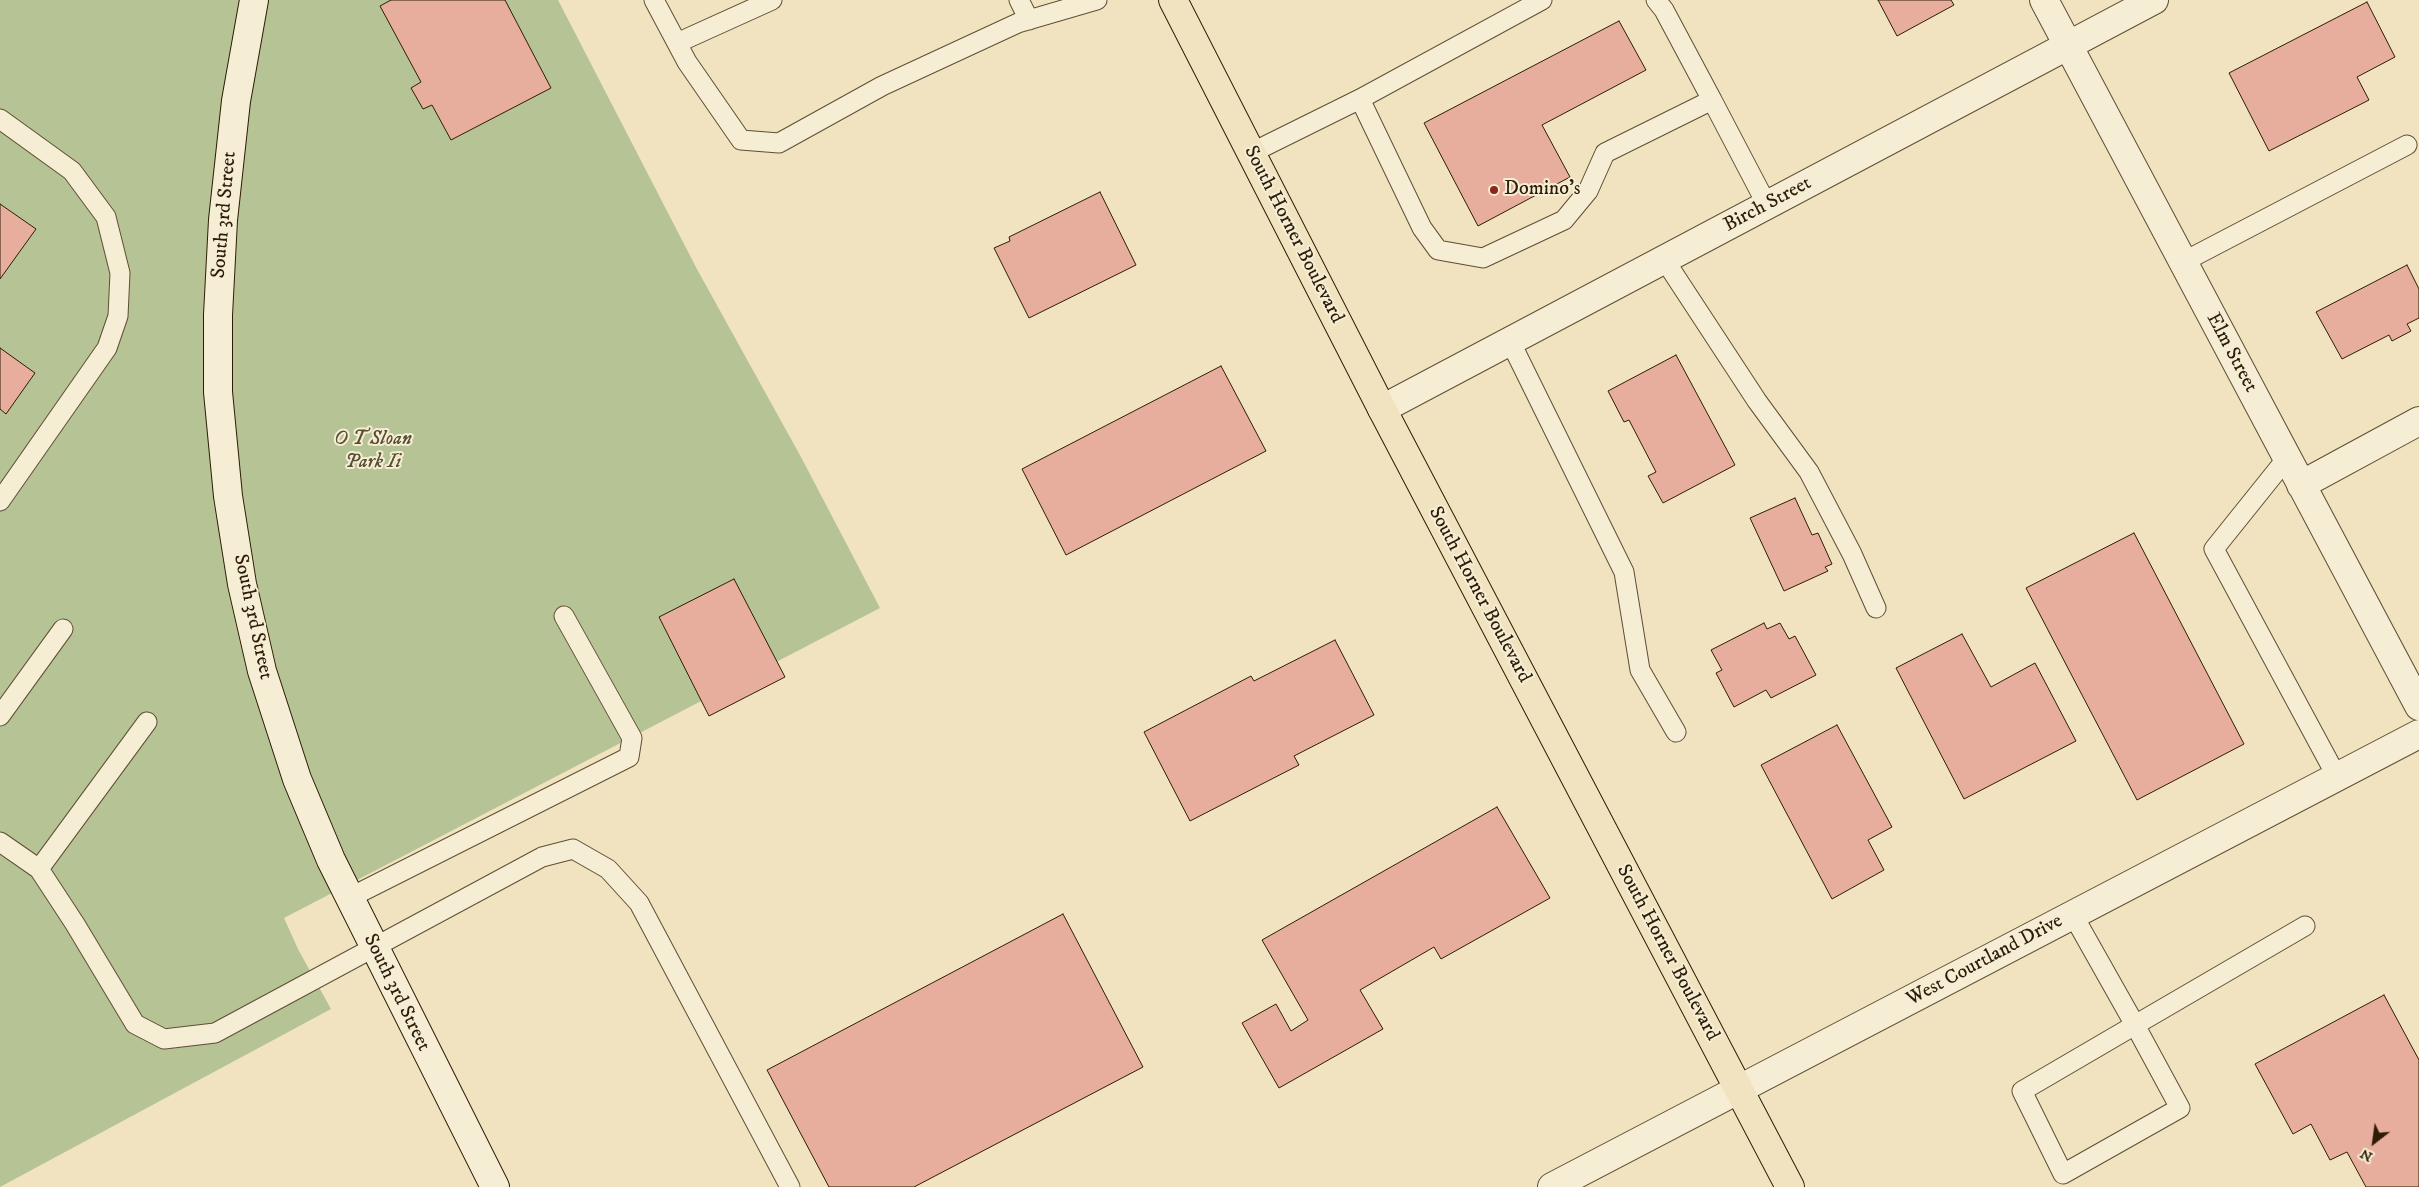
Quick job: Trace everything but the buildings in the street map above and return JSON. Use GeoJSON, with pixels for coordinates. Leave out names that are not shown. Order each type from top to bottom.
{"type":"FeatureCollection","features":[{"type":"Feature","properties":{"kind":"main road","name":"South Horner Boulevard"},"geometry":{"type":"LineString","coordinates":[[1173,0],[1382,409],[1790,1187]]}},
{"type":"Feature","properties":{"kind":"street","name":"South 3rd Street"},"geometry":{"type":"LineString","coordinates":[[254,0],[236,101],[222,239],[218,315],[218,392],[228,496],[242,584],[262,671],[297,780],[349,898],[495,1187]]}},
{"type":"Feature","properties":{"kind":"street","name":"Elm Street"},"geometry":{"type":"LineString","coordinates":[[2044,0],[2419,706]]}},
{"type":"Feature","properties":{"kind":"street","name":"Birch Street"},"geometry":{"type":"LineString","coordinates":[[1382,409],[2154,0]]}},
{"type":"Feature","properties":{"kind":"street"},"geometry":{"type":"LineString","coordinates":[[2301,485],[2419,421]]}},
{"type":"Feature","properties":{"kind":"street","name":"West Courtland Drive"},"geometry":{"type":"LineString","coordinates":[[1552,1187],[2419,734]]}},
{"type":"Feature","properties":{"kind":"lane"},"geometry":{"type":"LineString","coordinates":[[654,0],[687,62],[740,140],[779,143],[882,86],[1029,20],[1097,0]]}},
{"type":"Feature","properties":{"kind":"lane"},"geometry":{"type":"LineString","coordinates":[[677,43],[772,0]]}},
{"type":"Feature","properties":{"kind":"lane"},"geometry":{"type":"LineString","coordinates":[[1019,0],[1029,20]]}},
{"type":"Feature","properties":{"kind":"lane"},"geometry":{"type":"LineString","coordinates":[[1251,153],[1360,99],[1542,0]]}},
{"type":"Feature","properties":{"kind":"lane"},"geometry":{"type":"LineString","coordinates":[[1656,0],[1664,10],[1767,205]]}},
{"type":"Feature","properties":{"kind":"lane"},"geometry":{"type":"LineString","coordinates":[[1360,99],[1422,228],[1438,250],[1483,258],[1564,220],[1588,191],[1606,153],[1712,100]]}},
{"type":"Feature","properties":{"kind":"lane"},"geometry":{"type":"LineString","coordinates":[[0,118],[72,171],[106,217],[120,272],[118,316],[107,348],[0,501]]}},
{"type":"Feature","properties":{"kind":"lane"},"geometry":{"type":"LineString","coordinates":[[2183,262],[2408,145]]}},
{"type":"Feature","properties":{"kind":"lane"},"geometry":{"type":"LineString","coordinates":[[1664,259],[1757,401],[1809,472],[1852,554],[1876,608]]}},
{"type":"Feature","properties":{"kind":"lane"},"geometry":{"type":"LineString","coordinates":[[1510,341],[1624,572],[1640,670],[1676,732]]}},
{"type":"Feature","properties":{"kind":"lane"},"geometry":{"type":"LineString","coordinates":[[2287,458],[2214,548],[2337,777]]}},
{"type":"Feature","properties":{"kind":"lane"},"geometry":{"type":"LineString","coordinates":[[349,898],[629,757],[632,738],[564,616]]}},
{"type":"Feature","properties":{"kind":"lane"},"geometry":{"type":"LineString","coordinates":[[0,716],[63,629]]}},
{"type":"Feature","properties":{"kind":"lane"},"geometry":{"type":"LineString","coordinates":[[39,869],[147,722]]}},
{"type":"Feature","properties":{"kind":"lane"},"geometry":{"type":"LineString","coordinates":[[0,842],[39,869],[75,924],[135,1024],[164,1039],[215,1033],[542,857],[573,849],[608,868],[639,903],[790,1187]]}},
{"type":"Feature","properties":{"kind":"lane"},"geometry":{"type":"LineString","coordinates":[[2073,915],[2135,1025],[2180,1108],[2062,1174],[2022,1092],[2135,1025],[2304,926]]}},
{"type":"Feature","properties":{"kind":"green space","name":"O T Sloan Park Ii"},"geometry":{"type":"Polygon","coordinates":[[[0,0],[558,0],[698,271],[801,457],[880,608],[284,918],[298,949],[331,1009],[0,1187],[0,0]]]}},
{"type":"Feature","properties":{"kind":"place","name":"Domino's"},"geometry":{"type":"Point","coordinates":[1494,190]}}]}
